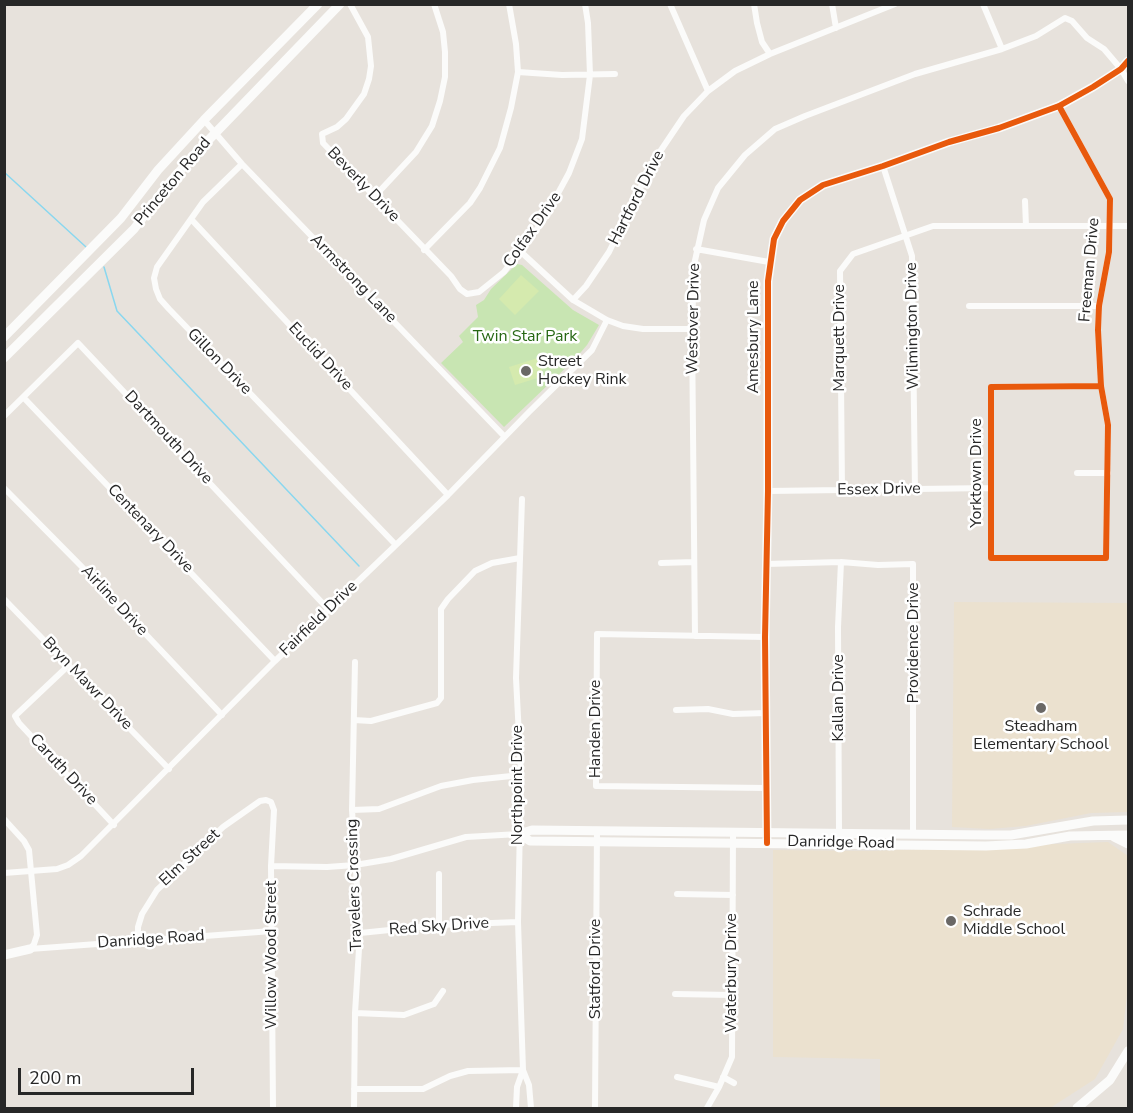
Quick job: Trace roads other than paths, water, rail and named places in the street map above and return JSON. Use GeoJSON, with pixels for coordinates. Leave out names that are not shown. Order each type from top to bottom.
{"type":"FeatureCollection","features":[{"type":"Feature","properties":{"kind":"street","name":"Princeton Road"},"geometry":{"type":"LineString","coordinates":[[4,337],[75,267],[121,218],[158,170],[204,120],[318,4]]}},
{"type":"Feature","properties":{"kind":"street","name":"Princeton Road"},"geometry":{"type":"LineString","coordinates":[[4,358],[134,229],[171,181],[214,134],[340,4]]}},
{"type":"Feature","properties":{"kind":"street","name":"Beverly Drive"},"geometry":{"type":"LineString","coordinates":[[350,4],[368,37],[371,66],[369,79],[364,94],[346,119],[332,131],[322,134],[323,143],[451,276],[460,290],[467,294]]}},
{"type":"Feature","properties":{"kind":"street"},"geometry":{"type":"LineString","coordinates":[[375,196],[416,152],[432,126],[440,102],[445,77],[446,52],[443,32],[434,4]]}},
{"type":"Feature","properties":{"kind":"street"},"geometry":{"type":"LineString","coordinates":[[424,250],[470,203],[493,164],[506,128],[518,72],[509,4]]}},
{"type":"Feature","properties":{"kind":"street","name":"Colfax Drive"},"geometry":{"type":"LineString","coordinates":[[467,294],[479,292],[504,272],[554,204],[569,173],[582,139],[590,75],[589,34],[585,4]]}},
{"type":"Feature","properties":{"kind":"street"},"geometry":{"type":"LineString","coordinates":[[670,4],[708,91]]}},
{"type":"Feature","properties":{"kind":"street"},"geometry":{"type":"LineString","coordinates":[[754,4],[762,42],[770,54]]}},
{"type":"Feature","properties":{"kind":"street"},"geometry":{"type":"LineString","coordinates":[[832,4],[836,28]]}},
{"type":"Feature","properties":{"kind":"street","name":"Hartford Drive"},"geometry":{"type":"LineString","coordinates":[[573,300],[586,286],[609,252],[653,162],[684,116],[708,91],[735,71],[770,54],[895,4]]}},
{"type":"Feature","properties":{"kind":"street"},"geometry":{"type":"LineString","coordinates":[[983,4],[1002,49]]}},
{"type":"Feature","properties":{"kind":"street","name":"Westover Drive"},"geometry":{"type":"LineString","coordinates":[[695,636],[692,329],[694,265],[704,220],[718,188],[745,155],[775,129],[915,74],[1002,49],[1036,36],[1065,18],[1072,21],[1087,39],[1104,49],[1121,69]]}},
{"type":"Feature","properties":{"kind":"street"},"geometry":{"type":"LineString","coordinates":[[290,33],[301,45]]}},
{"type":"Feature","properties":{"kind":"street","name":"Amesbury Lane"},"geometry":{"type":"LineString","coordinates":[[767,838],[765,637],[768,281],[774,239],[783,221],[800,200],[823,186],[1059,106],[1121,69],[1128,61]]}},
{"type":"Feature","properties":{"kind":"street"},"geometry":{"type":"LineString","coordinates":[[1121,69],[1128,81]]}},
{"type":"Feature","properties":{"kind":"street"},"geometry":{"type":"LineString","coordinates":[[518,72],[615,74]]}},
{"type":"Feature","properties":{"kind":"street","name":"Freeman Drive"},"geometry":{"type":"LineString","coordinates":[[991,558],[1106,558],[1108,425],[1101,386],[1099,306],[1109,252],[1110,199],[1059,106]]}},
{"type":"Feature","properties":{"kind":"street","name":"Armstrong Lane"},"geometry":{"type":"LineString","coordinates":[[204,120],[242,164],[504,436]]}},
{"type":"Feature","properties":{"kind":"street","name":"Gillon Drive"},"geometry":{"type":"LineString","coordinates":[[242,164],[203,202],[155,273],[154,283],[160,299],[395,544]]}},
{"type":"Feature","properties":{"kind":"street","name":"Wilmington Drive"},"geometry":{"type":"LineString","coordinates":[[883,166],[907,234],[912,264],[915,490]]}},
{"type":"Feature","properties":{"kind":"street"},"geometry":{"type":"LineString","coordinates":[[158,170],[171,181]]}},
{"type":"Feature","properties":{"kind":"street"},"geometry":{"type":"LineString","coordinates":[[1025,201],[1026,226]]}},
{"type":"Feature","properties":{"kind":"street","name":"Euclid Drive"},"geometry":{"type":"LineString","coordinates":[[191,219],[448,495]]}},
{"type":"Feature","properties":{"kind":"street","name":"Marquett Drive"},"geometry":{"type":"LineString","coordinates":[[842,490],[840,271],[853,254],[933,226],[1128,226]]}},
{"type":"Feature","properties":{"kind":"street"},"geometry":{"type":"LineString","coordinates":[[696,249],[769,262]]}},
{"type":"Feature","properties":{"kind":"street"},"geometry":{"type":"LineString","coordinates":[[520,251],[573,300],[607,320],[623,326],[643,329],[692,329]]}},
{"type":"Feature","properties":{"kind":"street"},"geometry":{"type":"LineString","coordinates":[[75,267],[85,278]]}},
{"type":"Feature","properties":{"kind":"street"},"geometry":{"type":"LineString","coordinates":[[969,306],[1099,306]]}},
{"type":"Feature","properties":{"kind":"street","name":"Fairfield Drive"},"geometry":{"type":"LineString","coordinates":[[4,873],[31,873],[57,869],[68,866],[81,856],[275,661],[448,495],[504,436],[592,350],[607,320]]}},
{"type":"Feature","properties":{"kind":"street"},"geometry":{"type":"LineString","coordinates":[[19,322],[29,334]]}},
{"type":"Feature","properties":{"kind":"street","name":"Dartmouth Drive"},"geometry":{"type":"LineString","coordinates":[[4,416],[78,343],[328,609]]}},
{"type":"Feature","properties":{"kind":"street","name":"Yorktown Drive"},"geometry":{"type":"LineString","coordinates":[[991,558],[991,387],[1101,386]]}},
{"type":"Feature","properties":{"kind":"street","name":"Centenary Drive"},"geometry":{"type":"LineString","coordinates":[[24,398],[275,661]]}},
{"type":"Feature","properties":{"kind":"street"},"geometry":{"type":"LineString","coordinates":[[1077,473],[1108,473]]}},
{"type":"Feature","properties":{"kind":"street","name":"Airline Drive"},"geometry":{"type":"LineString","coordinates":[[4,488],[222,715]]}},
{"type":"Feature","properties":{"kind":"street","name":"Essex Drive"},"geometry":{"type":"LineString","coordinates":[[768,491],[991,488]]}},
{"type":"Feature","properties":{"kind":"street","name":"Northpoint Drive"},"geometry":{"type":"LineString","coordinates":[[522,499],[516,678],[521,775],[518,922],[523,1070],[528,1085],[531,1108]]}},
{"type":"Feature","properties":{"kind":"street"},"geometry":{"type":"LineString","coordinates":[[354,720],[371,721],[437,703],[441,698],[441,609],[476,571],[492,563],[520,558]]}},
{"type":"Feature","properties":{"kind":"street"},"geometry":{"type":"LineString","coordinates":[[661,563],[694,562]]}},
{"type":"Feature","properties":{"kind":"street","name":"Providence Drive"},"geometry":{"type":"LineString","coordinates":[[766,564],[842,562],[878,565],[914,564],[913,833]]}},
{"type":"Feature","properties":{"kind":"street","name":"Kallan Drive"},"geometry":{"type":"LineString","coordinates":[[839,833],[838,627],[842,562]]}},
{"type":"Feature","properties":{"kind":"street","name":"Bryn Mawr Drive"},"geometry":{"type":"LineString","coordinates":[[4,599],[169,769]]}},
{"type":"Feature","properties":{"kind":"street"},"geometry":{"type":"LineString","coordinates":[[4,613],[11,606]]}},
{"type":"Feature","properties":{"kind":"street","name":"Handen Drive"},"geometry":{"type":"LineString","coordinates":[[695,636],[597,634],[596,786],[767,788]]}},
{"type":"Feature","properties":{"kind":"street"},"geometry":{"type":"LineString","coordinates":[[695,636],[765,637]]}},
{"type":"Feature","properties":{"kind":"street","name":"Travelers Crossing"},"geometry":{"type":"LineString","coordinates":[[354,1108],[355,1013],[360,933],[352,810],[355,662]]}},
{"type":"Feature","properties":{"kind":"street","name":"Caruth Drive"},"geometry":{"type":"LineString","coordinates":[[69,665],[15,716],[114,825]]}},
{"type":"Feature","properties":{"kind":"street"},"geometry":{"type":"LineString","coordinates":[[676,710],[708,709],[733,714],[766,713]]}},
{"type":"Feature","properties":{"kind":"street"},"geometry":{"type":"LineString","coordinates":[[352,810],[378,809],[441,786],[521,775]]}},
{"type":"Feature","properties":{"kind":"street","name":"Elm Street"},"geometry":{"type":"LineString","coordinates":[[138,941],[138,927],[142,914],[157,890],[223,827],[260,801],[271,802]]}},
{"type":"Feature","properties":{"kind":"street","name":"Willow Wood Street"},"geometry":{"type":"LineString","coordinates":[[271,802],[274,810],[272,866],[273,1108]]}},
{"type":"Feature","properties":{"kind":"street"},"geometry":{"type":"LineString","coordinates":[[4,819],[29,850],[37,935],[30,949]]}},
{"type":"Feature","properties":{"kind":"street"},"geometry":{"type":"LineString","coordinates":[[1070,836],[1092,831],[1100,820]]}},
{"type":"Feature","properties":{"kind":"street","name":"Danridge Road"},"geometry":{"type":"LineString","coordinates":[[767,838],[839,833],[1011,835],[1100,820],[1128,820]]}},
{"type":"Feature","properties":{"kind":"street"},"geometry":{"type":"LineString","coordinates":[[1113,820],[1127,838]]}},
{"type":"Feature","properties":{"kind":"street","name":"Danridge Road"},"geometry":{"type":"LineString","coordinates":[[272,866],[354,865],[391,859],[466,837],[519,834],[530,841],[597,836],[733,837],[1000,846],[1070,836],[1109,835],[1127,838]]}},
{"type":"Feature","properties":{"kind":"street","name":"Statford Drive"},"geometry":{"type":"LineString","coordinates":[[595,1108],[597,836]]}},
{"type":"Feature","properties":{"kind":"street","name":"Waterbury Drive"},"geometry":{"type":"LineString","coordinates":[[706,1108],[719,1087],[732,1057],[733,837]]}},
{"type":"Feature","properties":{"kind":"street"},"geometry":{"type":"LineString","coordinates":[[439,874],[439,925]]}},
{"type":"Feature","properties":{"kind":"street"},"geometry":{"type":"LineString","coordinates":[[677,894],[733,895]]}},
{"type":"Feature","properties":{"kind":"street","name":"Red Sky Drive"},"geometry":{"type":"LineString","coordinates":[[360,933],[439,925],[518,922]]}},
{"type":"Feature","properties":{"kind":"street","name":"Danridge Road"},"geometry":{"type":"LineString","coordinates":[[4,948],[30,949],[272,931]]}},
{"type":"Feature","properties":{"kind":"street","name":"Danridge Road"},"geometry":{"type":"LineString","coordinates":[[4,955],[30,949]]}},
{"type":"Feature","properties":{"kind":"street"},"geometry":{"type":"LineString","coordinates":[[355,1013],[404,1015],[434,1004],[443,991]]}},
{"type":"Feature","properties":{"kind":"street"},"geometry":{"type":"LineString","coordinates":[[675,994],[732,994]]}},
{"type":"Feature","properties":{"kind":"street"},"geometry":{"type":"LineString","coordinates":[[1077,1108],[1110,1080],[1128,1051]]}},
{"type":"Feature","properties":{"kind":"street"},"geometry":{"type":"LineString","coordinates":[[354,1089],[423,1089],[450,1076],[468,1071],[523,1070]]}},
{"type":"Feature","properties":{"kind":"street","name":"Northpoint Drive"},"geometry":{"type":"LineString","coordinates":[[516,1108],[517,1087],[523,1070]]}},
{"type":"Feature","properties":{"kind":"street"},"geometry":{"type":"LineString","coordinates":[[677,1077],[719,1087]]}},
{"type":"Feature","properties":{"kind":"street"},"geometry":{"type":"LineString","coordinates":[[723,1077],[734,1083]]}},
{"type":"Feature","properties":{"kind":"waterway"},"geometry":{"type":"LineString","coordinates":[[4,172],[86,247]]}},
{"type":"Feature","properties":{"kind":"waterway"},"geometry":{"type":"LineString","coordinates":[[104,267],[117,311],[359,566]]}},
{"type":"Feature","properties":{"kind":"place","name":"Street Hockey Rink"},"geometry":{"type":"Point","coordinates":[526,371]}},
{"type":"Feature","properties":{"kind":"place","name":"Steadham Elementary School"},"geometry":{"type":"Point","coordinates":[1041,708]}},
{"type":"Feature","properties":{"kind":"place","name":"Schrade Middle School"},"geometry":{"type":"Point","coordinates":[951,921]}},
{"type":"Feature","properties":{"kind":"park label","name":"Twin Star Park"},"geometry":{"type":"Point","coordinates":[525,337]}}]}
